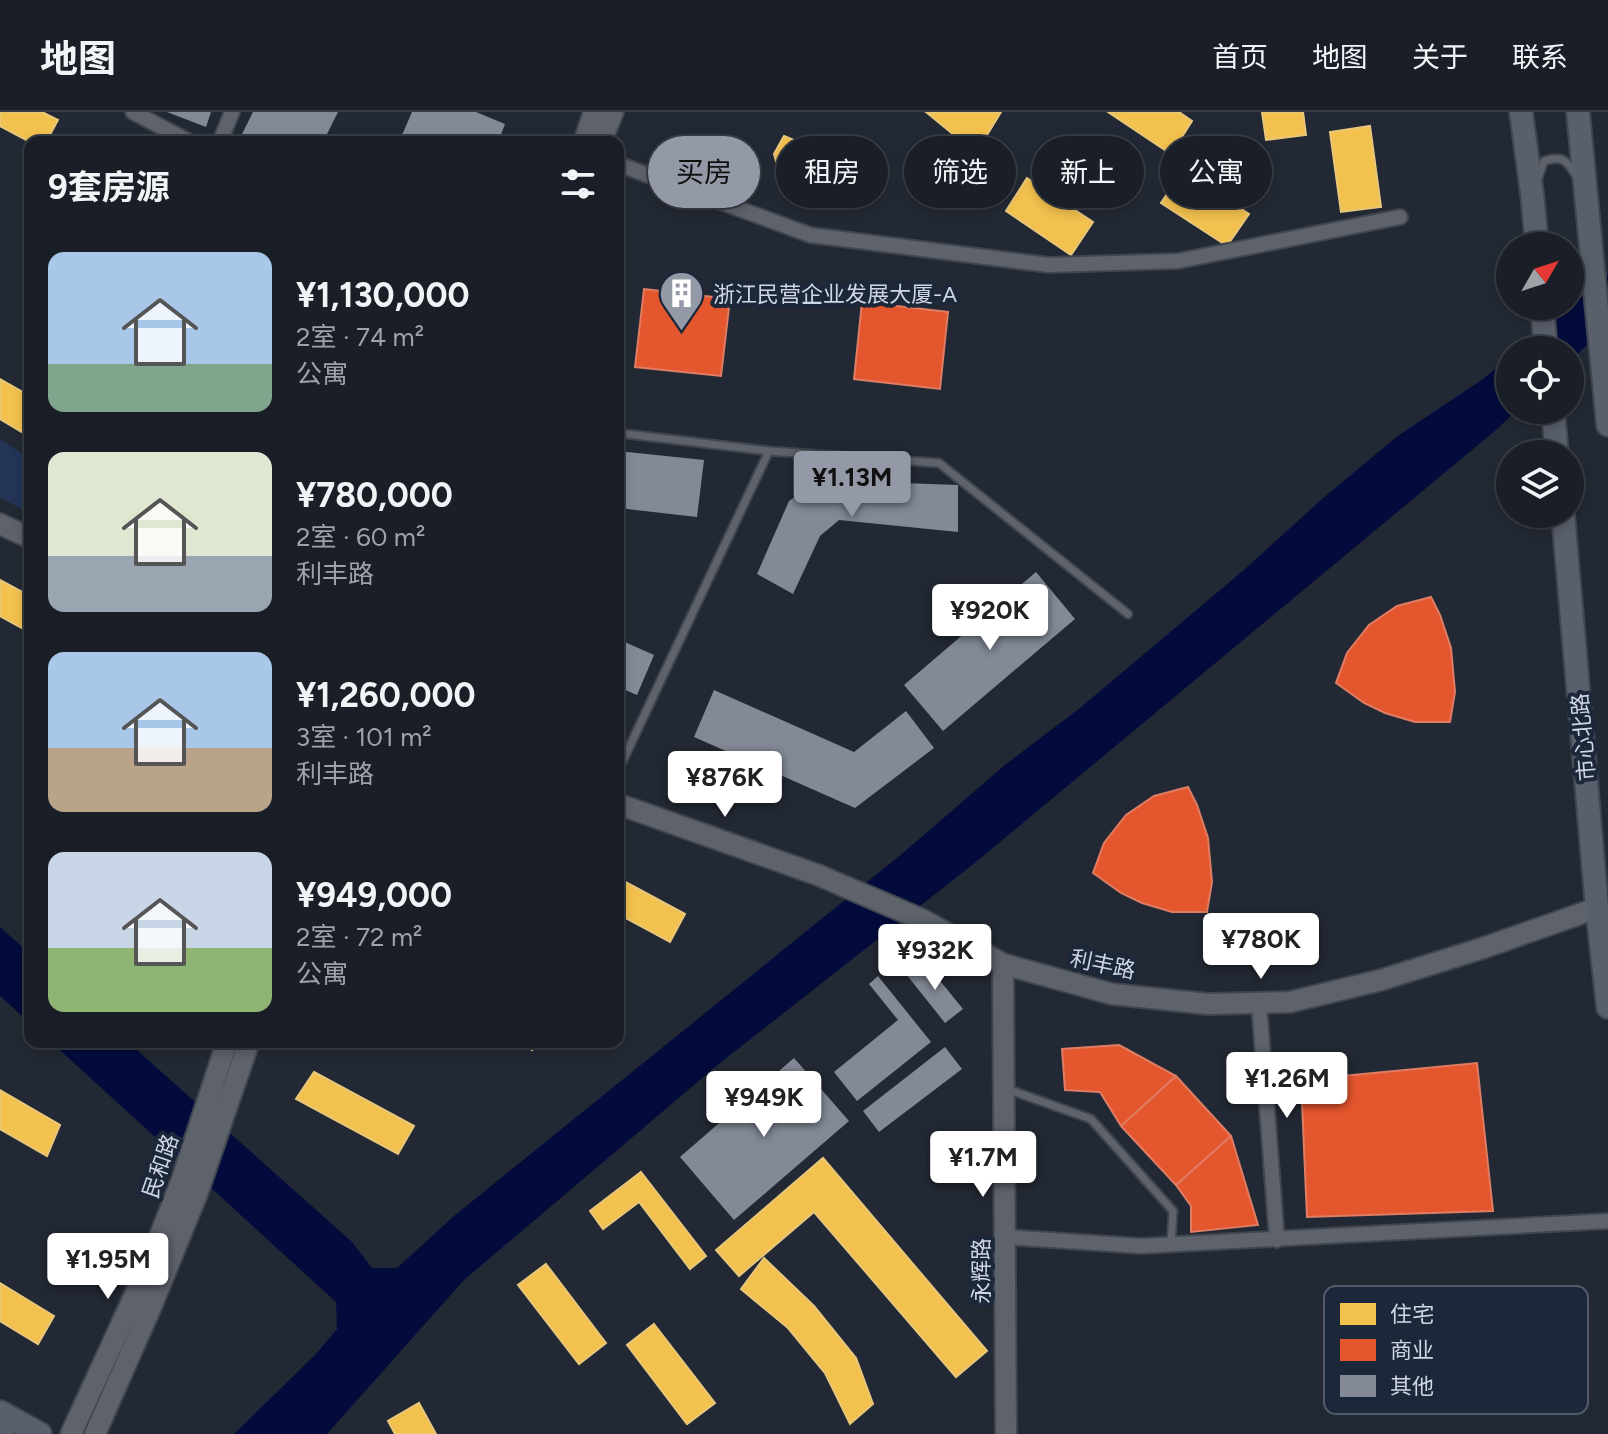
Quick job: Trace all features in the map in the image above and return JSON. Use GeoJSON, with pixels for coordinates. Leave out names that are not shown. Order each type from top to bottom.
{"type":"FeatureCollection","features":[{"type":"Feature","properties":{"kind":"main road"},"geometry":{"type":"LineString","coordinates":[[1521,112],[1536,232]]}},
{"type":"Feature","properties":{"kind":"main road"},"geometry":{"type":"LineString","coordinates":[[1578,112],[1608,425]]}},
{"type":"Feature","properties":{"kind":"main road","name":"市心北路"},"geometry":{"type":"LineString","coordinates":[[1564,528],[1608,1007]]}},
{"type":"Feature","properties":{"kind":"main road"},"geometry":{"type":"LineString","coordinates":[[0,1412],[40,1434]]}},
{"type":"Feature","properties":{"kind":"street"},"geometry":{"type":"LineString","coordinates":[[133,112],[179,136]]}},
{"type":"Feature","properties":{"kind":"street"},"geometry":{"type":"LineString","coordinates":[[222,136],[232,112]]}},
{"type":"Feature","properties":{"kind":"street"},"geometry":{"type":"LineString","coordinates":[[586,136],[594,112]]}},
{"type":"Feature","properties":{"kind":"street"},"geometry":{"type":"LineString","coordinates":[[603,136],[613,112]]}},
{"type":"Feature","properties":{"kind":"street"},"geometry":{"type":"LineString","coordinates":[[624,166],[810,235],[1049,265],[1178,261],[1400,217]]}},
{"type":"Feature","properties":{"kind":"street"},"geometry":{"type":"LineString","coordinates":[[0,524],[24,535]]}},
{"type":"Feature","properties":{"kind":"street","name":"利丰路"},"geometry":{"type":"LineString","coordinates":[[624,806],[818,875],[923,920],[1003,964],[1112,994],[1208,1004],[1290,1002],[1381,980],[1597,908]]}},
{"type":"Feature","properties":{"kind":"street","name":"永辉路"},"geometry":{"type":"LineString","coordinates":[[1003,964],[1006,1434]]}},
{"type":"Feature","properties":{"kind":"street"},"geometry":{"type":"LineString","coordinates":[[1259,1003],[1277,1240]]}},
{"type":"Feature","properties":{"kind":"street","name":"民和路"},"geometry":{"type":"LineString","coordinates":[[71,1434],[148,1266],[181,1182],[225,1048]]}},
{"type":"Feature","properties":{"kind":"street","name":"民和路"},"geometry":{"type":"LineString","coordinates":[[95,1434],[197,1194],[247,1048]]}},
{"type":"Feature","properties":{"kind":"street"},"geometry":{"type":"LineString","coordinates":[[1005,1237],[1141,1246],[1608,1221]]}},
{"type":"Feature","properties":{"kind":"lane"},"geometry":{"type":"LineString","coordinates":[[1532,193],[1544,161],[1555,158],[1567,162],[1585,189]]}},
{"type":"Feature","properties":{"kind":"lane"},"geometry":{"type":"LineString","coordinates":[[624,434],[769,451],[939,463],[1128,614]]}},
{"type":"Feature","properties":{"kind":"lane"},"geometry":{"type":"LineString","coordinates":[[624,758],[769,451]]}},
{"type":"Feature","properties":{"kind":"lane"},"geometry":{"type":"LineString","coordinates":[[1004,1088],[1091,1119],[1173,1211],[1171,1245]]}},
{"type":"Feature","properties":{"kind":"shaded area"},"geometry":{"type":"Polygon","coordinates":[[[1608,275],[1608,325],[1584,348],[1584,336],[1535,336],[1554,320],[1584,320],[1584,295],[1608,275]]]}},
{"type":"Feature","properties":{"kind":"shaded area"},"geometry":{"type":"Polygon","coordinates":[[[1496,368],[1496,424],[1502,424],[1496,430],[976,862],[720,1063],[464,1280],[327,1434],[234,1434],[316,1354],[337,1329],[336,1302],[58,1048],[135,1048],[352,1242],[372,1268],[397,1268],[454,1216],[903,853],[1006,764],[1080,708],[1399,435],[1496,368]]]}},
{"type":"Feature","properties":{"kind":"shaded area"},"geometry":{"type":"Polygon","coordinates":[[[0,439],[24,455],[24,511],[0,497],[0,439]]]}},
{"type":"Feature","properties":{"kind":"shaded area"},"geometry":{"type":"Polygon","coordinates":[[[0,927],[24,949],[24,1018],[0,996],[0,927]]]}},
{"type":"Feature","properties":{"kind":"building: 住宅"},"geometry":{"type":"Polygon","coordinates":[[[0,112],[42,112],[58,120],[49,136],[24,136],[24,139],[0,126],[0,112]]]}},
{"type":"Feature","properties":{"kind":"building: 住宅"},"geometry":{"type":"Polygon","coordinates":[[[926,112],[1001,112],[986,136],[955,136],[926,112]]]}},
{"type":"Feature","properties":{"kind":"building: 住宅"},"geometry":{"type":"Polygon","coordinates":[[[1108,112],[1179,112],[1192,121],[1182,136],[1160,136],[1160,147],[1108,112]]]}},
{"type":"Feature","properties":{"kind":"building: 住宅"},"geometry":{"type":"Polygon","coordinates":[[[1262,112],[1303,112],[1306,135],[1272,139],[1272,136],[1265,136],[1262,112]]]}},
{"type":"Feature","properties":{"kind":"building: 住宅"},"geometry":{"type":"Polygon","coordinates":[[[1370,126],[1381,207],[1341,212],[1330,132],[1370,126]]]}},
{"type":"Feature","properties":{"kind":"building: 住宅"},"geometry":{"type":"Polygon","coordinates":[[[1027,178],[1032,181],[1032,208],[1072,208],[1093,222],[1071,255],[1006,211],[1016,208],[1016,195],[1027,178]]]}},
{"type":"Feature","properties":{"kind":"building: 住宅"},"geometry":{"type":"Polygon","coordinates":[[[1169,208],[1240,208],[1249,214],[1227,246],[1169,208]]]}},
{"type":"Feature","properties":{"kind":"building: 住宅"},"geometry":{"type":"Polygon","coordinates":[[[0,379],[24,393],[24,433],[0,419],[0,379]]]}},
{"type":"Feature","properties":{"kind":"building: 住宅"},"geometry":{"type":"Polygon","coordinates":[[[0,580],[24,593],[24,629],[0,616],[0,580]]]}},
{"type":"Feature","properties":{"kind":"building: 住宅"},"geometry":{"type":"Polygon","coordinates":[[[624,881],[685,914],[670,942],[624,917],[624,881]]]}},
{"type":"Feature","properties":{"kind":"building: 住宅"},"geometry":{"type":"Polygon","coordinates":[[[314,1072],[414,1126],[398,1154],[296,1099],[314,1072]]]}},
{"type":"Feature","properties":{"kind":"building: 住宅"},"geometry":{"type":"Polygon","coordinates":[[[0,1090],[60,1125],[47,1156],[0,1129],[0,1090]]]}},
{"type":"Feature","properties":{"kind":"building: 住宅"},"geometry":{"type":"Polygon","coordinates":[[[823,1158],[987,1351],[956,1377],[814,1212],[739,1276],[716,1250],[823,1158]]]}},
{"type":"Feature","properties":{"kind":"building: 住宅"},"geometry":{"type":"Polygon","coordinates":[[[641,1172],[706,1256],[690,1269],[639,1202],[603,1229],[590,1211],[641,1172]]]}},
{"type":"Feature","properties":{"kind":"building: 住宅"},"geometry":{"type":"Polygon","coordinates":[[[764,1258],[814,1306],[856,1358],[873,1404],[850,1424],[825,1373],[788,1328],[741,1289],[764,1258]]]}},
{"type":"Feature","properties":{"kind":"building: 住宅"},"geometry":{"type":"Polygon","coordinates":[[[546,1264],[606,1343],[579,1364],[518,1285],[546,1264]]]}},
{"type":"Feature","properties":{"kind":"building: 住宅"},"geometry":{"type":"Polygon","coordinates":[[[0,1283],[54,1316],[38,1344],[0,1321],[0,1283]]]}},
{"type":"Feature","properties":{"kind":"building: 住宅"},"geometry":{"type":"Polygon","coordinates":[[[654,1324],[715,1403],[687,1424],[627,1345],[654,1324]]]}},
{"type":"Feature","properties":{"kind":"building: 住宅"},"geometry":{"type":"Polygon","coordinates":[[[419,1403],[436,1434],[395,1434],[388,1421],[419,1403]]]}},
{"type":"Feature","properties":{"kind":"building: 商业","name":"浙江民营企业发展大厦-A"},"geometry":{"type":"Polygon","coordinates":[[[644,289],[730,299],[721,376],[635,367],[644,289]]]}},
{"type":"Feature","properties":{"kind":"building: 商业"},"geometry":{"type":"Polygon","coordinates":[[[862,302],[948,312],[940,389],[854,379],[862,302]]]}},
{"type":"Feature","properties":{"kind":"building: 商业"},"geometry":{"type":"Polygon","coordinates":[[[1431,597],[1451,648],[1455,692],[1450,722],[1415,722],[1385,713],[1364,703],[1336,683],[1347,653],[1369,625],[1397,606],[1431,597]]]}},
{"type":"Feature","properties":{"kind":"building: 商业"},"geometry":{"type":"Polygon","coordinates":[[[1188,787],[1208,838],[1212,882],[1207,912],[1172,912],[1142,903],[1121,893],[1093,873],[1104,843],[1126,815],[1154,796],[1188,787]]]}},
{"type":"Feature","properties":{"kind":"building: 商业"},"geometry":{"type":"Polygon","coordinates":[[[1119,1045],[1176,1076],[1231,1136],[1258,1225],[1191,1232],[1191,1206],[1176,1185],[1121,1126],[1100,1092],[1065,1090],[1062,1049],[1119,1045]]]}},
{"type":"Feature","properties":{"kind":"building: 商业"},"geometry":{"type":"Polygon","coordinates":[[[1477,1063],[1493,1211],[1307,1217],[1301,1080],[1477,1063]]]}},
{"type":"Feature","properties":{"kind":"building: 商业"},"geometry":{"type":"Polygon","coordinates":[[[1176,1076],[1231,1136],[1176,1185],[1121,1126],[1176,1076]]]}},
{"type":"Feature","properties":{"kind":"building: 其他"},"geometry":{"type":"Polygon","coordinates":[[[167,112],[211,112],[206,127],[167,112]]]}},
{"type":"Feature","properties":{"kind":"building: 其他"},"geometry":{"type":"Polygon","coordinates":[[[253,112],[338,112],[326,136],[241,136],[253,112]]]}},
{"type":"Feature","properties":{"kind":"building: 其他"},"geometry":{"type":"Polygon","coordinates":[[[412,112],[476,112],[505,124],[500,136],[402,136],[412,112]]]}},
{"type":"Feature","properties":{"kind":"building: 其他"},"geometry":{"type":"Polygon","coordinates":[[[624,452],[704,460],[697,517],[624,509],[624,452]]]}},
{"type":"Feature","properties":{"kind":"building: 其他"},"geometry":{"type":"Polygon","coordinates":[[[818,480],[958,485],[958,532],[839,520],[820,536],[793,594],[757,574],[789,501],[818,480]]]}},
{"type":"Feature","properties":{"kind":"building: 其他"},"geometry":{"type":"Polygon","coordinates":[[[1036,572],[1075,619],[943,731],[904,685],[1036,572]]]}},
{"type":"Feature","properties":{"kind":"building: 其他"},"geometry":{"type":"Polygon","coordinates":[[[624,642],[654,655],[637,695],[624,690],[624,642]]]}},
{"type":"Feature","properties":{"kind":"building: 其他"},"geometry":{"type":"Polygon","coordinates":[[[714,690],[854,752],[906,711],[934,748],[855,808],[694,737],[714,690]]]}},
{"type":"Feature","properties":{"kind":"building: 其他"},"geometry":{"type":"Polygon","coordinates":[[[924,961],[963,1009],[945,1023],[906,974],[924,961]]]}},
{"type":"Feature","properties":{"kind":"building: 其他"},"geometry":{"type":"Polygon","coordinates":[[[878,976],[931,1042],[857,1101],[834,1072],[898,1020],[869,984],[878,976]]]}},
{"type":"Feature","properties":{"kind":"building: 其他"},"geometry":{"type":"Polygon","coordinates":[[[945,1047],[962,1069],[879,1132],[863,1111],[945,1047]]]}},
{"type":"Feature","properties":{"kind":"building: 其他"},"geometry":{"type":"Polygon","coordinates":[[[794,1058],[849,1121],[734,1220],[680,1157],[794,1058]]]}},
{"type":"Feature","properties":{"kind":"place","name":"浙江民营企业发展大厦-A"},"geometry":{"type":"Point","coordinates":[682,333]}}]}
